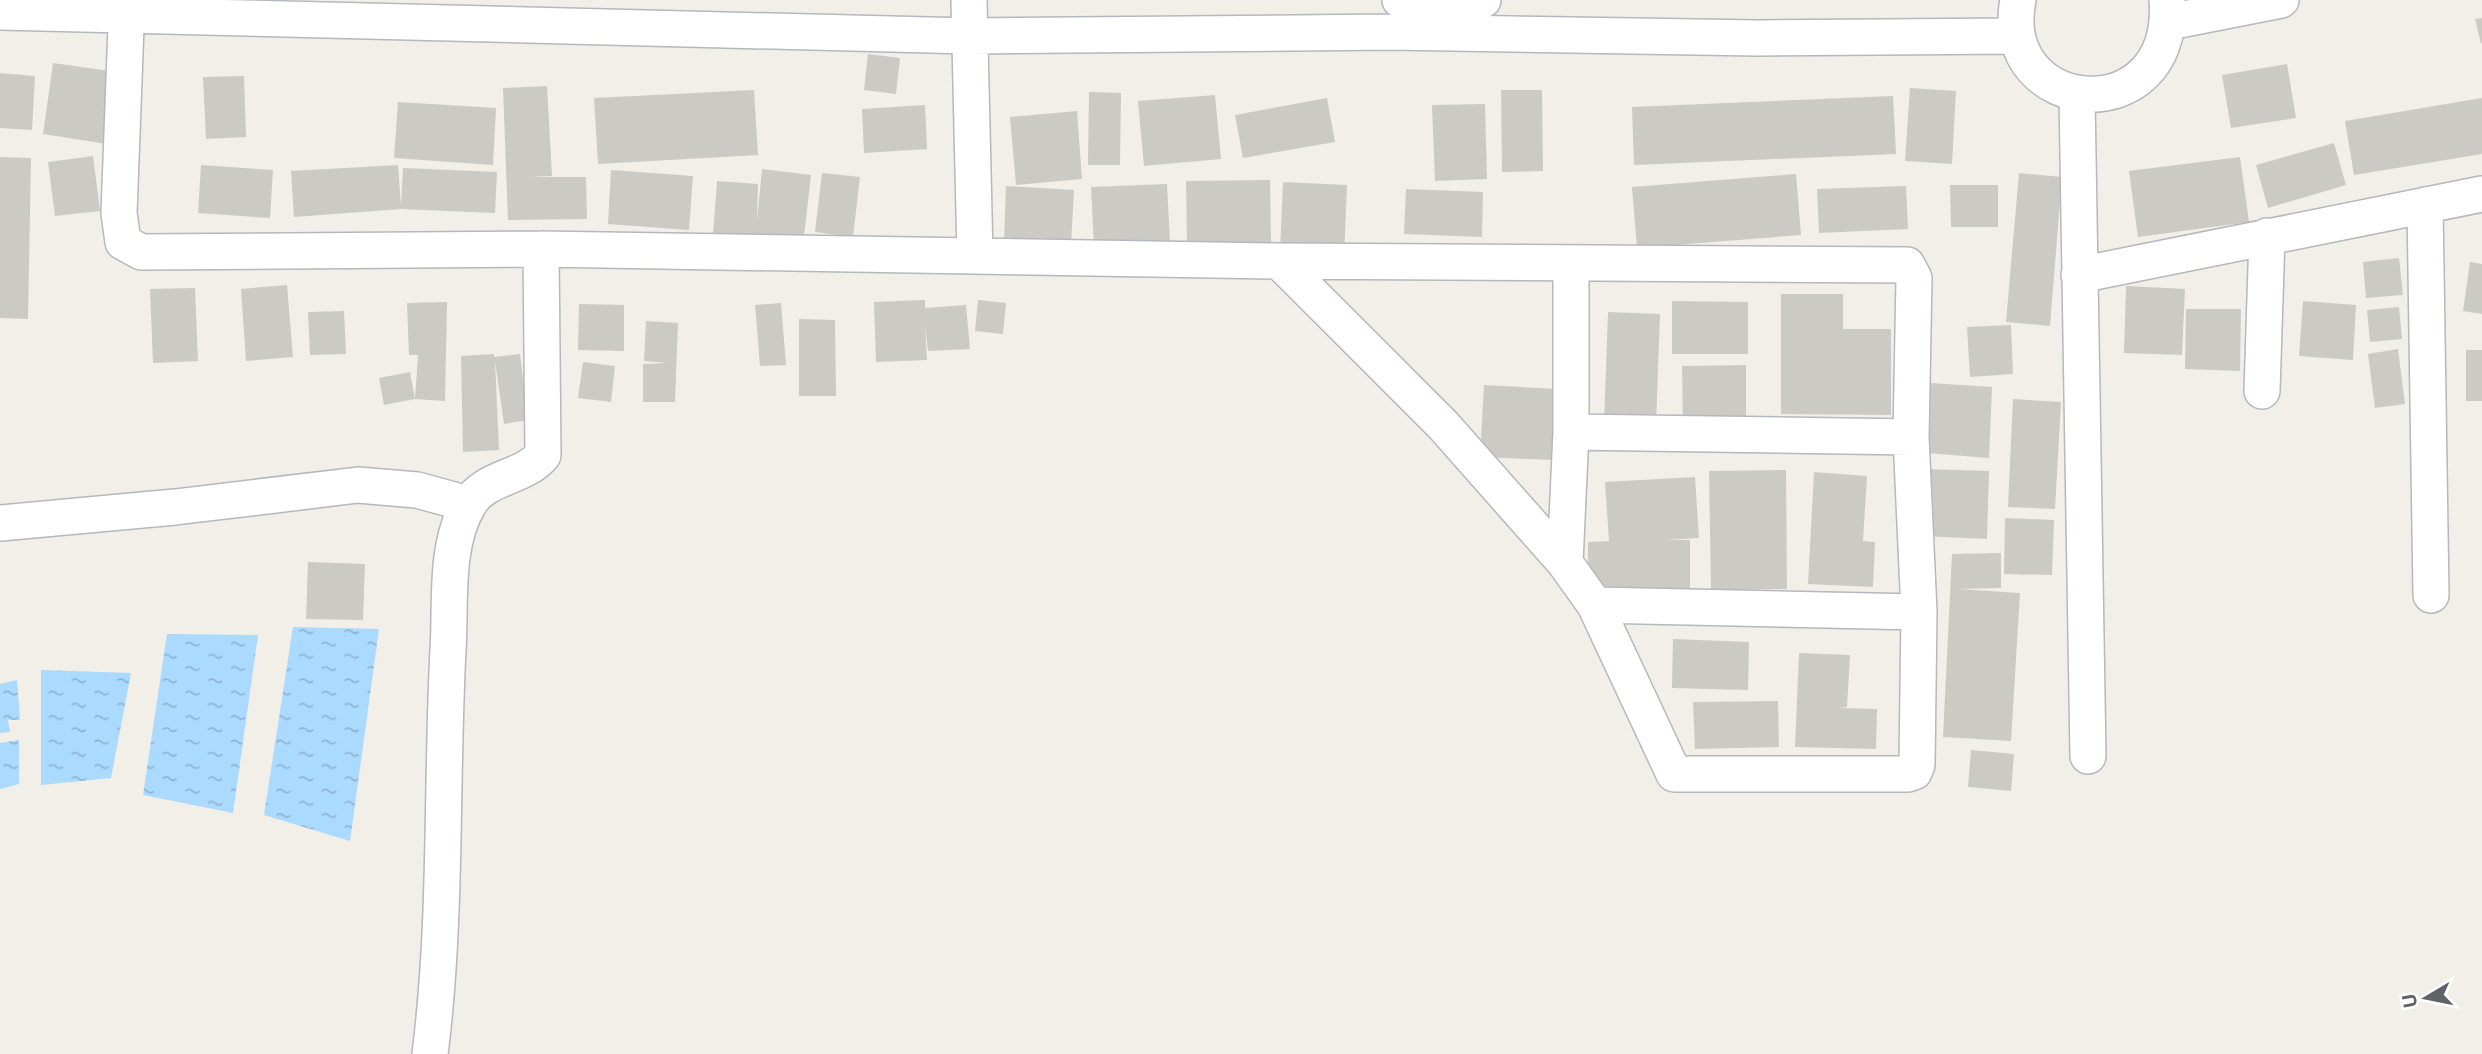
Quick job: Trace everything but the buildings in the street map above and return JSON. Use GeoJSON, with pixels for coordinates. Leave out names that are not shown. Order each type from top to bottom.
{"type":"FeatureCollection","features":[{"type":"Feature","properties":{"kind":"street"},"geometry":{"type":"LineString","coordinates":[[969,0],[975,256]]}},
{"type":"Feature","properties":{"kind":"street"},"geometry":{"type":"LineString","coordinates":[[1401,0],[1483,0]]}},
{"type":"Feature","properties":{"kind":"street"},"geometry":{"type":"LineString","coordinates":[[2018,0],[2015,15],[2017,36],[2025,57],[2038,75],[2057,88],[2077,95],[2099,95],[2120,90],[2139,79],[2155,63],[2164,44],[2168,11],[2281,0]]}},
{"type":"Feature","properties":{"kind":"street"},"geometry":{"type":"LineString","coordinates":[[127,7],[118,214],[124,242],[141,252],[541,249],[1279,261],[1907,265],[1914,278],[1911,436],[1919,612],[1917,765],[1914,772],[1674,774],[1667,764],[1595,605],[1565,563],[1443,425],[1279,261]]}},
{"type":"Feature","properties":{"kind":"street"},"geometry":{"type":"LineString","coordinates":[[0,12],[127,7],[970,36],[1391,32],[1758,38],[2017,36]]}},
{"type":"Feature","properties":{"kind":"street"},"geometry":{"type":"LineString","coordinates":[[2077,95],[2088,756]]}},
{"type":"Feature","properties":{"kind":"street"},"geometry":{"type":"LineString","coordinates":[[2079,275],[2482,194]]}},
{"type":"Feature","properties":{"kind":"street"},"geometry":{"type":"LineString","coordinates":[[2424,205],[2431,595]]}},
{"type":"Feature","properties":{"kind":"street"},"geometry":{"type":"LineString","coordinates":[[2262,391],[2267,236]]}},
{"type":"Feature","properties":{"kind":"street"},"geometry":{"type":"LineString","coordinates":[[430,1054],[439,964],[445,707],[454,545],[468,504],[481,488],[535,464],[542,456],[541,249]]}},
{"type":"Feature","properties":{"kind":"street"},"geometry":{"type":"LineString","coordinates":[[1565,563],[1571,432],[1571,262]]}},
{"type":"Feature","properties":{"kind":"street"},"geometry":{"type":"LineString","coordinates":[[1571,432],[1911,436]]}},
{"type":"Feature","properties":{"kind":"street"},"geometry":{"type":"LineString","coordinates":[[0,523],[175,507],[358,485],[417,490],[468,504]]}},
{"type":"Feature","properties":{"kind":"street"},"geometry":{"type":"LineString","coordinates":[[1595,605],[1919,612]]}},
{"type":"Feature","properties":{"kind":"water"},"geometry":{"type":"Polygon","coordinates":[[[293,627],[379,629],[350,841],[264,815],[293,627]]]}},
{"type":"Feature","properties":{"kind":"water"},"geometry":{"type":"Polygon","coordinates":[[[167,634],[258,635],[233,813],[143,795],[167,634]]]}},
{"type":"Feature","properties":{"kind":"water"},"geometry":{"type":"Polygon","coordinates":[[[41,670],[131,673],[111,778],[41,785],[41,670]]]}},
{"type":"Feature","properties":{"kind":"water"},"geometry":{"type":"Polygon","coordinates":[[[17,680],[20,720],[8,720],[10,732],[0,733],[0,684],[17,680]]]}},
{"type":"Feature","properties":{"kind":"water"},"geometry":{"type":"Polygon","coordinates":[[[19,740],[19,784],[0,789],[0,743],[19,740]]]}}]}
